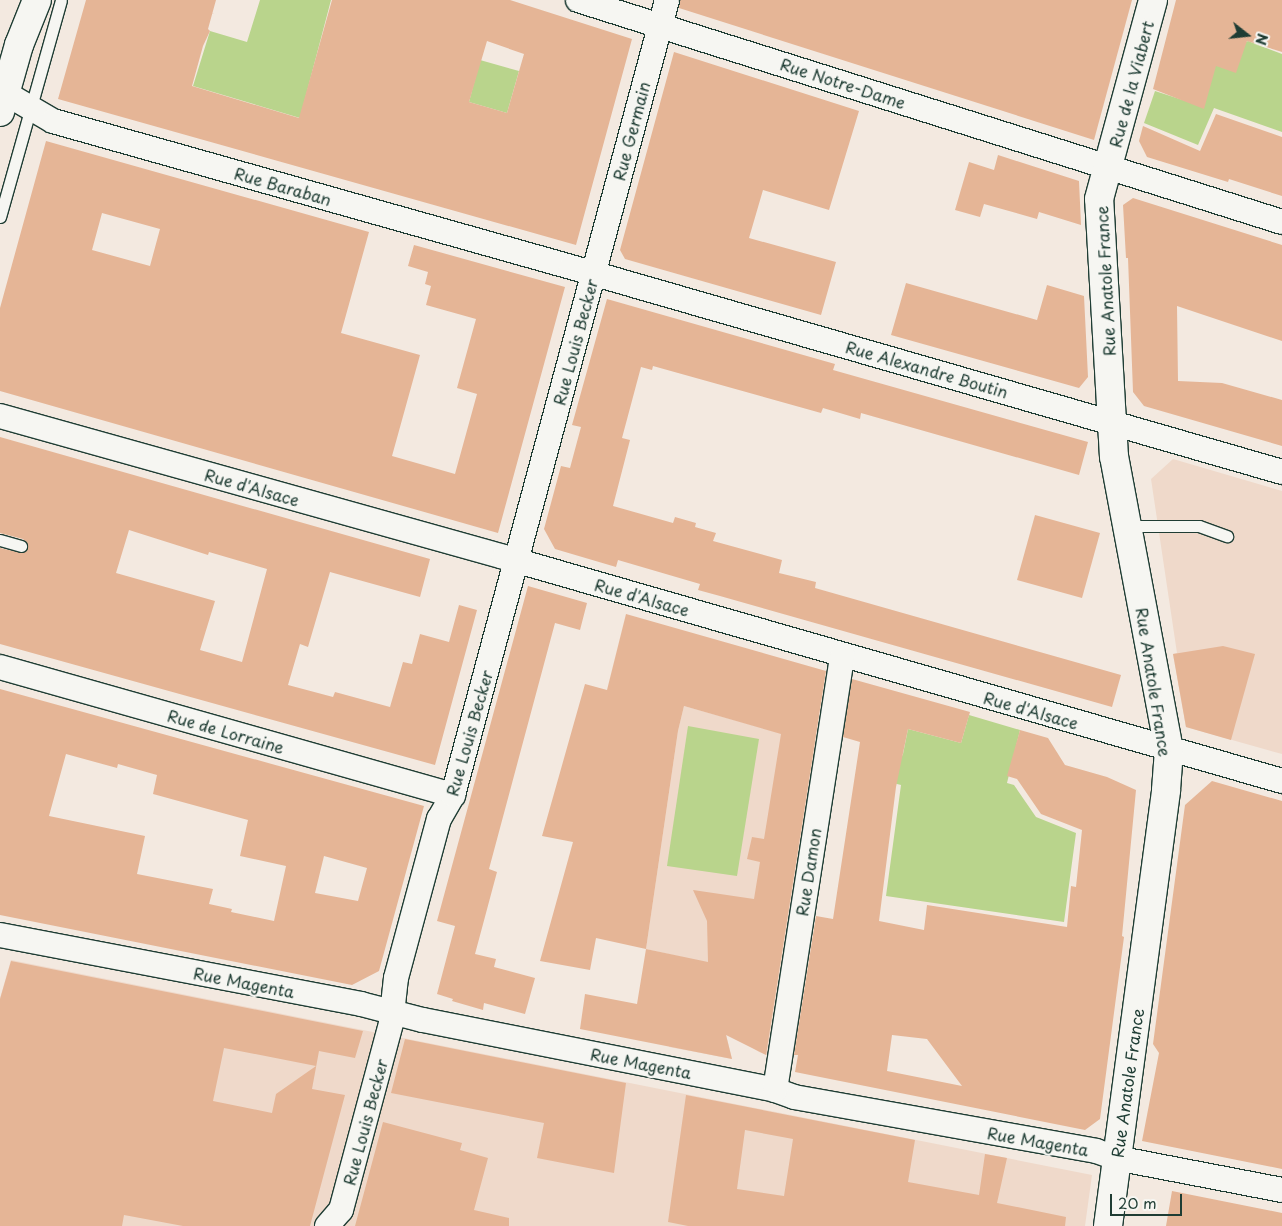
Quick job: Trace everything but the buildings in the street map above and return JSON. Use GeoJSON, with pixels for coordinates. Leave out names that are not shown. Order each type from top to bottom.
{"type":"FeatureCollection","features":[{"type":"Feature","properties":{"kind":"street"},"geometry":{"type":"LineString","coordinates":[[2,98],[19,45],[37,0]]}},
{"type":"Feature","properties":{"kind":"street","name":"Rue Notre-Dame"},"geometry":{"type":"LineString","coordinates":[[578,0],[1282,222]]}},
{"type":"Feature","properties":{"kind":"street","name":"Rue Germain"},"geometry":{"type":"LineString","coordinates":[[587,268],[667,0]]}},
{"type":"Feature","properties":{"kind":"street","name":"Rue de la Viabert"},"geometry":{"type":"LineString","coordinates":[[1107,168],[1153,0]]}},
{"type":"Feature","properties":{"kind":"street","name":"Rue Baraban"},"geometry":{"type":"LineString","coordinates":[[2,98],[30,107],[53,121],[587,268]]}},
{"type":"Feature","properties":{"kind":"street","name":"Rue Anatole France"},"geometry":{"type":"LineString","coordinates":[[1107,168],[1099,200],[1114,457],[1169,750],[1165,800],[1108,1226]]}},
{"type":"Feature","properties":{"kind":"street","name":"Rue Alexandre Boutin"},"geometry":{"type":"LineString","coordinates":[[587,268],[1282,472]]}},
{"type":"Feature","properties":{"kind":"street","name":"Rue Louis Becker"},"geometry":{"type":"LineString","coordinates":[[327,1226],[341,1210],[387,1038],[395,983],[439,819],[453,795],[516,560],[587,268]]}},
{"type":"Feature","properties":{"kind":"street","name":"Rue d'Alsace"},"geometry":{"type":"LineString","coordinates":[[0,416],[516,560],[1169,750],[1282,781]]}},
{"type":"Feature","properties":{"kind":"street","name":"Rue Damon"},"geometry":{"type":"LineString","coordinates":[[775,1090],[842,655]]}},
{"type":"Feature","properties":{"kind":"street","name":"Rue de Lorraine"},"geometry":{"type":"LineString","coordinates":[[0,667],[453,795]]}},
{"type":"Feature","properties":{"kind":"street","name":"Rue Magenta"},"geometry":{"type":"LineString","coordinates":[[0,935],[361,1004],[433,1022],[775,1090],[794,1097],[1096,1151],[1116,1158],[1282,1190]]}},
{"type":"Feature","properties":{"kind":"lane"},"geometry":{"type":"LineString","coordinates":[[0,217],[61,0]]}},
{"type":"Feature","properties":{"kind":"lane"},"geometry":{"type":"LineString","coordinates":[[1128,526],[1199,526],[1227,536]]}},
{"type":"Feature","properties":{"kind":"lane"},"geometry":{"type":"LineString","coordinates":[[0,540],[21,546]]}},
{"type":"Feature","properties":{"kind":"shaded area"},"geometry":{"type":"Polygon","coordinates":[[[1173,459],[1282,491],[1282,754],[1186,727],[1173,654],[1177,653],[1151,479],[1173,459]]]}},
{"type":"Feature","properties":{"kind":"shaded area"},"geometry":{"type":"Polygon","coordinates":[[[684,706],[822,745],[772,1057],[759,1052],[725,1030],[732,1059],[669,1047],[682,957],[646,949],[678,731],[684,706]]]}},
{"type":"Feature","properties":{"kind":"shaded area"},"geometry":{"type":"Polygon","coordinates":[[[11,960],[1092,1175],[1085,1226],[0,1226],[0,998],[11,960]]]}},
{"type":"Feature","properties":{"kind":"green space"},"geometry":{"type":"Polygon","coordinates":[[[260,0],[331,0],[300,118],[193,86],[210,31],[247,42],[260,0]]]}},
{"type":"Feature","properties":{"kind":"green space"},"geometry":{"type":"Polygon","coordinates":[[[1248,41],[1282,54],[1282,132],[1214,108],[1198,145],[1144,123],[1155,91],[1192,103],[1207,63],[1248,41]]]}},
{"type":"Feature","properties":{"kind":"green space"},"geometry":{"type":"Polygon","coordinates":[[[480,60],[519,71],[507,113],[469,102],[480,60]]]}},
{"type":"Feature","properties":{"kind":"green space"},"geometry":{"type":"Polygon","coordinates":[[[969,715],[1020,730],[1007,783],[1014,785],[1036,817],[1076,833],[1064,922],[886,896],[901,785],[889,782],[903,754],[908,729],[961,743],[969,715]]]}},
{"type":"Feature","properties":{"kind":"green space"},"geometry":{"type":"Polygon","coordinates":[[[688,726],[759,739],[737,876],[667,866],[688,726]]]}}]}
